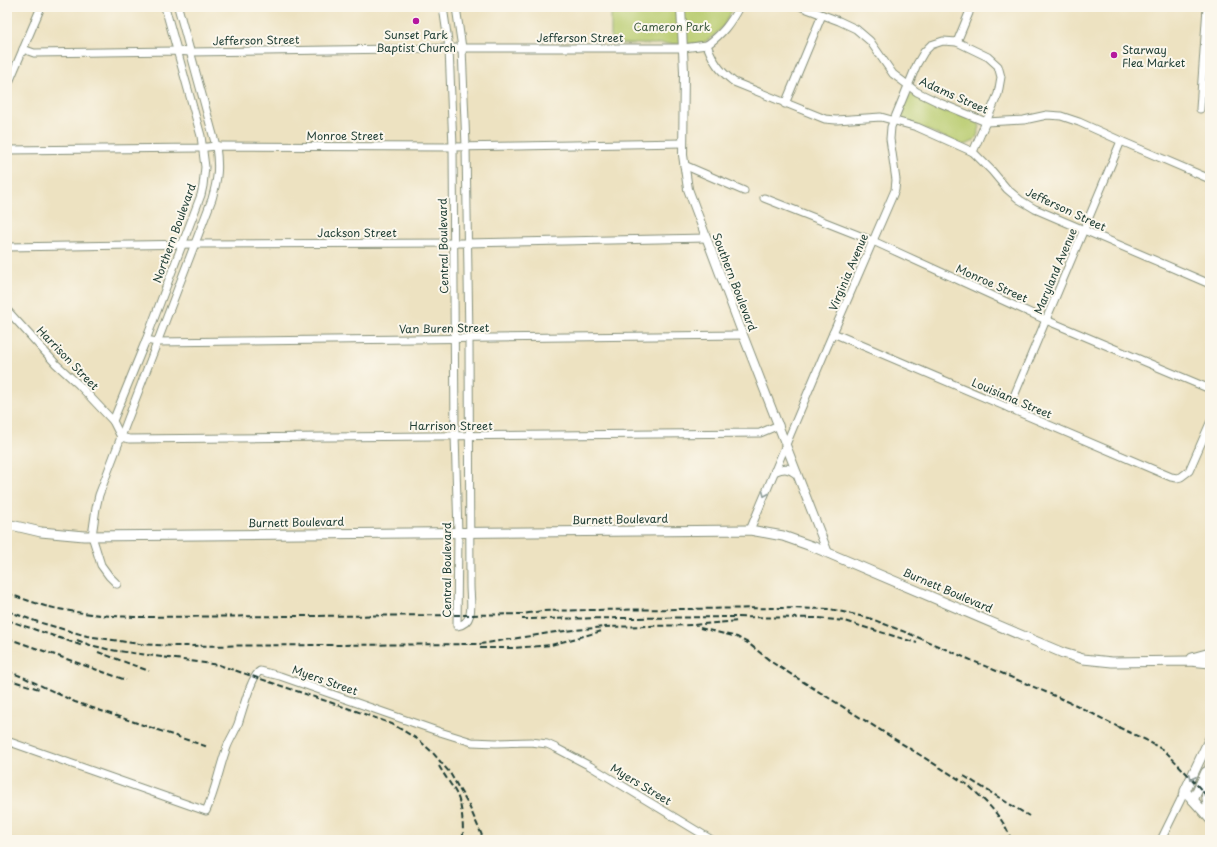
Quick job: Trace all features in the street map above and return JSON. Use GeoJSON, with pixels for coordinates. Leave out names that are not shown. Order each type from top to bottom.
{"type":"FeatureCollection","features":[{"type":"Feature","properties":{"kind":"main road","name":"Burnett Boulevard"},"geometry":{"type":"LineString","coordinates":[[7,524],[58,535],[92,536],[750,530],[783,536],[828,553],[1077,657],[1089,660],[1112,662],[1183,661],[1210,663]]}},
{"type":"Feature","properties":{"kind":"main road"},"geometry":{"type":"LineString","coordinates":[[1183,661],[1210,653]]}},
{"type":"Feature","properties":{"kind":"main road"},"geometry":{"type":"LineString","coordinates":[[1210,738],[1185,791],[1210,819]]}},
{"type":"Feature","properties":{"kind":"main road"},"geometry":{"type":"LineString","coordinates":[[1193,800],[1210,765]]}},
{"type":"Feature","properties":{"kind":"main road"},"geometry":{"type":"LineString","coordinates":[[1210,765],[1206,784],[1207,804],[1210,811]]}},
{"type":"Feature","properties":{"kind":"street"},"geometry":{"type":"LineString","coordinates":[[7,87],[41,7]]}},
{"type":"Feature","properties":{"kind":"street","name":"Northern Boulevard"},"geometry":{"type":"LineString","coordinates":[[113,421],[146,340],[203,186],[205,167],[203,148],[176,51],[166,7]]}},
{"type":"Feature","properties":{"kind":"street","name":"Northern Boulevard"},"geometry":{"type":"LineString","coordinates":[[92,536],[99,495],[212,199],[217,181],[219,168],[216,146],[178,7]]}},
{"type":"Feature","properties":{"kind":"street","name":"Central Boulevard"},"geometry":{"type":"LineString","coordinates":[[443,7],[449,48],[453,146],[455,435],[458,533],[457,626],[467,622],[470,615],[470,533],[466,146],[462,48],[456,7]]}},
{"type":"Feature","properties":{"kind":"street","name":"Southern Boulevard"},"geometry":{"type":"LineString","coordinates":[[681,7],[684,89],[683,143],[684,165],[688,189],[828,553]]}},
{"type":"Feature","properties":{"kind":"street"},"geometry":{"type":"LineString","coordinates":[[707,45],[720,36],[729,25],[739,7]]}},
{"type":"Feature","properties":{"kind":"street","name":"Adams Street"},"geometry":{"type":"LineString","coordinates":[[802,7],[856,29],[870,41],[893,74],[907,86],[940,103],[986,122],[1024,120],[1047,115],[1061,116],[1079,122],[1210,179]]}},
{"type":"Feature","properties":{"kind":"street"},"geometry":{"type":"LineString","coordinates":[[1200,109],[1208,7]]}},
{"type":"Feature","properties":{"kind":"street"},"geometry":{"type":"LineString","coordinates":[[957,42],[969,13]]}},
{"type":"Feature","properties":{"kind":"street"},"geometry":{"type":"LineString","coordinates":[[785,104],[822,15]]}},
{"type":"Feature","properties":{"kind":"street","name":"Virginia Avenue"},"geometry":{"type":"LineString","coordinates":[[750,530],[895,190],[896,180],[890,139],[891,127],[907,86],[924,52],[931,45],[943,41],[957,42],[988,56],[998,66],[1002,77],[998,94],[973,152]]}},
{"type":"Feature","properties":{"kind":"street","name":"Jefferson Street"},"geometry":{"type":"LineString","coordinates":[[23,49],[34,53],[449,48],[683,48],[707,45],[714,61],[723,73],[734,82],[825,119],[836,120],[881,117],[917,127],[973,152],[992,170],[1007,189],[1020,200],[1035,209],[1210,284]]}},
{"type":"Feature","properties":{"kind":"street","name":"Maryland Avenue"},"geometry":{"type":"LineString","coordinates":[[1009,408],[1121,141]]}},
{"type":"Feature","properties":{"kind":"street","name":"Monroe Street"},"geometry":{"type":"LineString","coordinates":[[7,150],[203,148],[216,146],[466,146],[683,143]]}},
{"type":"Feature","properties":{"kind":"street"},"geometry":{"type":"LineString","coordinates":[[684,165],[744,191]]}},
{"type":"Feature","properties":{"kind":"street","name":"Monroe Street"},"geometry":{"type":"LineString","coordinates":[[764,198],[873,241],[1046,320],[1210,389]]}},
{"type":"Feature","properties":{"kind":"street","name":"Jackson Street"},"geometry":{"type":"LineString","coordinates":[[7,247],[182,244],[467,243],[707,238]]}},
{"type":"Feature","properties":{"kind":"street","name":"Harrison Street"},"geometry":{"type":"LineString","coordinates":[[7,310],[56,364],[79,385],[113,421]]}},
{"type":"Feature","properties":{"kind":"street"},"geometry":{"type":"LineString","coordinates":[[7,321],[13,316]]}},
{"type":"Feature","properties":{"kind":"street","name":"Louisiana Street"},"geometry":{"type":"LineString","coordinates":[[833,333],[1171,477],[1177,478],[1189,472],[1210,423]]}},
{"type":"Feature","properties":{"kind":"street","name":"Van Buren Street"},"geometry":{"type":"LineString","coordinates":[[146,340],[158,342],[743,335]]}},
{"type":"Feature","properties":{"kind":"street"},"geometry":{"type":"LineString","coordinates":[[113,421],[122,436]]}},
{"type":"Feature","properties":{"kind":"street","name":"Harrison Street"},"geometry":{"type":"LineString","coordinates":[[122,436],[129,439],[760,433],[779,426]]}},
{"type":"Feature","properties":{"kind":"street"},"geometry":{"type":"LineString","coordinates":[[775,471],[786,468],[798,475]]}},
{"type":"Feature","properties":{"kind":"street"},"geometry":{"type":"LineString","coordinates":[[92,536],[104,569],[117,584]]}},
{"type":"Feature","properties":{"kind":"street","name":"Myers Street"},"geometry":{"type":"LineString","coordinates":[[7,741],[206,811],[252,684],[256,674],[260,671],[280,676],[472,742],[532,742],[547,744],[590,766],[712,840]]}},
{"type":"Feature","properties":{"kind":"street"},"geometry":{"type":"LineString","coordinates":[[1161,840],[1185,791]]}},
{"type":"Feature","properties":{"kind":"green space","name":"Cameron Park"},"geometry":{"type":"Polygon","coordinates":[[[611,7],[734,7],[724,25],[714,36],[703,43],[611,44],[611,7]]]}},
{"type":"Feature","properties":{"kind":"green space"},"geometry":{"type":"Polygon","coordinates":[[[913,94],[977,120],[980,127],[975,139],[971,143],[963,145],[903,120],[899,112],[905,97],[913,94]]]}},
{"type":"Feature","properties":{"kind":"railway"},"geometry":{"type":"LineString","coordinates":[[7,593],[45,606],[67,611],[134,617],[470,615],[592,610],[778,608],[830,609],[869,618],[910,634],[1076,705],[1122,729]]}},
{"type":"Feature","properties":{"kind":"railway"},"geometry":{"type":"LineString","coordinates":[[7,611],[38,622],[87,636],[139,644],[174,646],[480,644],[556,632],[604,627],[693,625],[738,621]]}},
{"type":"Feature","properties":{"kind":"railway"},"geometry":{"type":"LineString","coordinates":[[522,619],[732,617],[818,618],[844,621],[917,643]]}},
{"type":"Feature","properties":{"kind":"railway"},"geometry":{"type":"LineString","coordinates":[[7,620],[83,646]]}},
{"type":"Feature","properties":{"kind":"railway"},"geometry":{"type":"LineString","coordinates":[[700,628],[737,637],[748,643],[773,663],[968,785],[999,817],[1011,840]]}},
{"type":"Feature","properties":{"kind":"railway"},"geometry":{"type":"LineString","coordinates":[[480,648],[514,648],[551,645],[602,631]]}},
{"type":"Feature","properties":{"kind":"railway"},"geometry":{"type":"LineString","coordinates":[[7,638],[126,680]]}},
{"type":"Feature","properties":{"kind":"railway"},"geometry":{"type":"LineString","coordinates":[[77,640],[111,650],[219,665],[392,724],[419,740],[433,753],[450,773],[469,806],[484,840]]}},
{"type":"Feature","properties":{"kind":"railway"},"geometry":{"type":"LineString","coordinates":[[98,652],[149,671]]}},
{"type":"Feature","properties":{"kind":"railway"},"geometry":{"type":"LineString","coordinates":[[7,671],[75,702],[208,747]]}},
{"type":"Feature","properties":{"kind":"railway"},"geometry":{"type":"LineString","coordinates":[[7,679],[39,689]]}},
{"type":"Feature","properties":{"kind":"railway"},"geometry":{"type":"LineString","coordinates":[[1118,727],[1165,751],[1210,800]]}},
{"type":"Feature","properties":{"kind":"railway"},"geometry":{"type":"LineString","coordinates":[[439,766],[454,790],[460,804],[463,840]]}},
{"type":"Feature","properties":{"kind":"railway"},"geometry":{"type":"LineString","coordinates":[[964,776],[1029,816]]}},
{"type":"Feature","properties":{"kind":"place","name":"Sunset Park Baptist Church"},"geometry":{"type":"Point","coordinates":[416,21]}},
{"type":"Feature","properties":{"kind":"place","name":"Starway Flea Market"},"geometry":{"type":"Point","coordinates":[1114,55]}}]}
